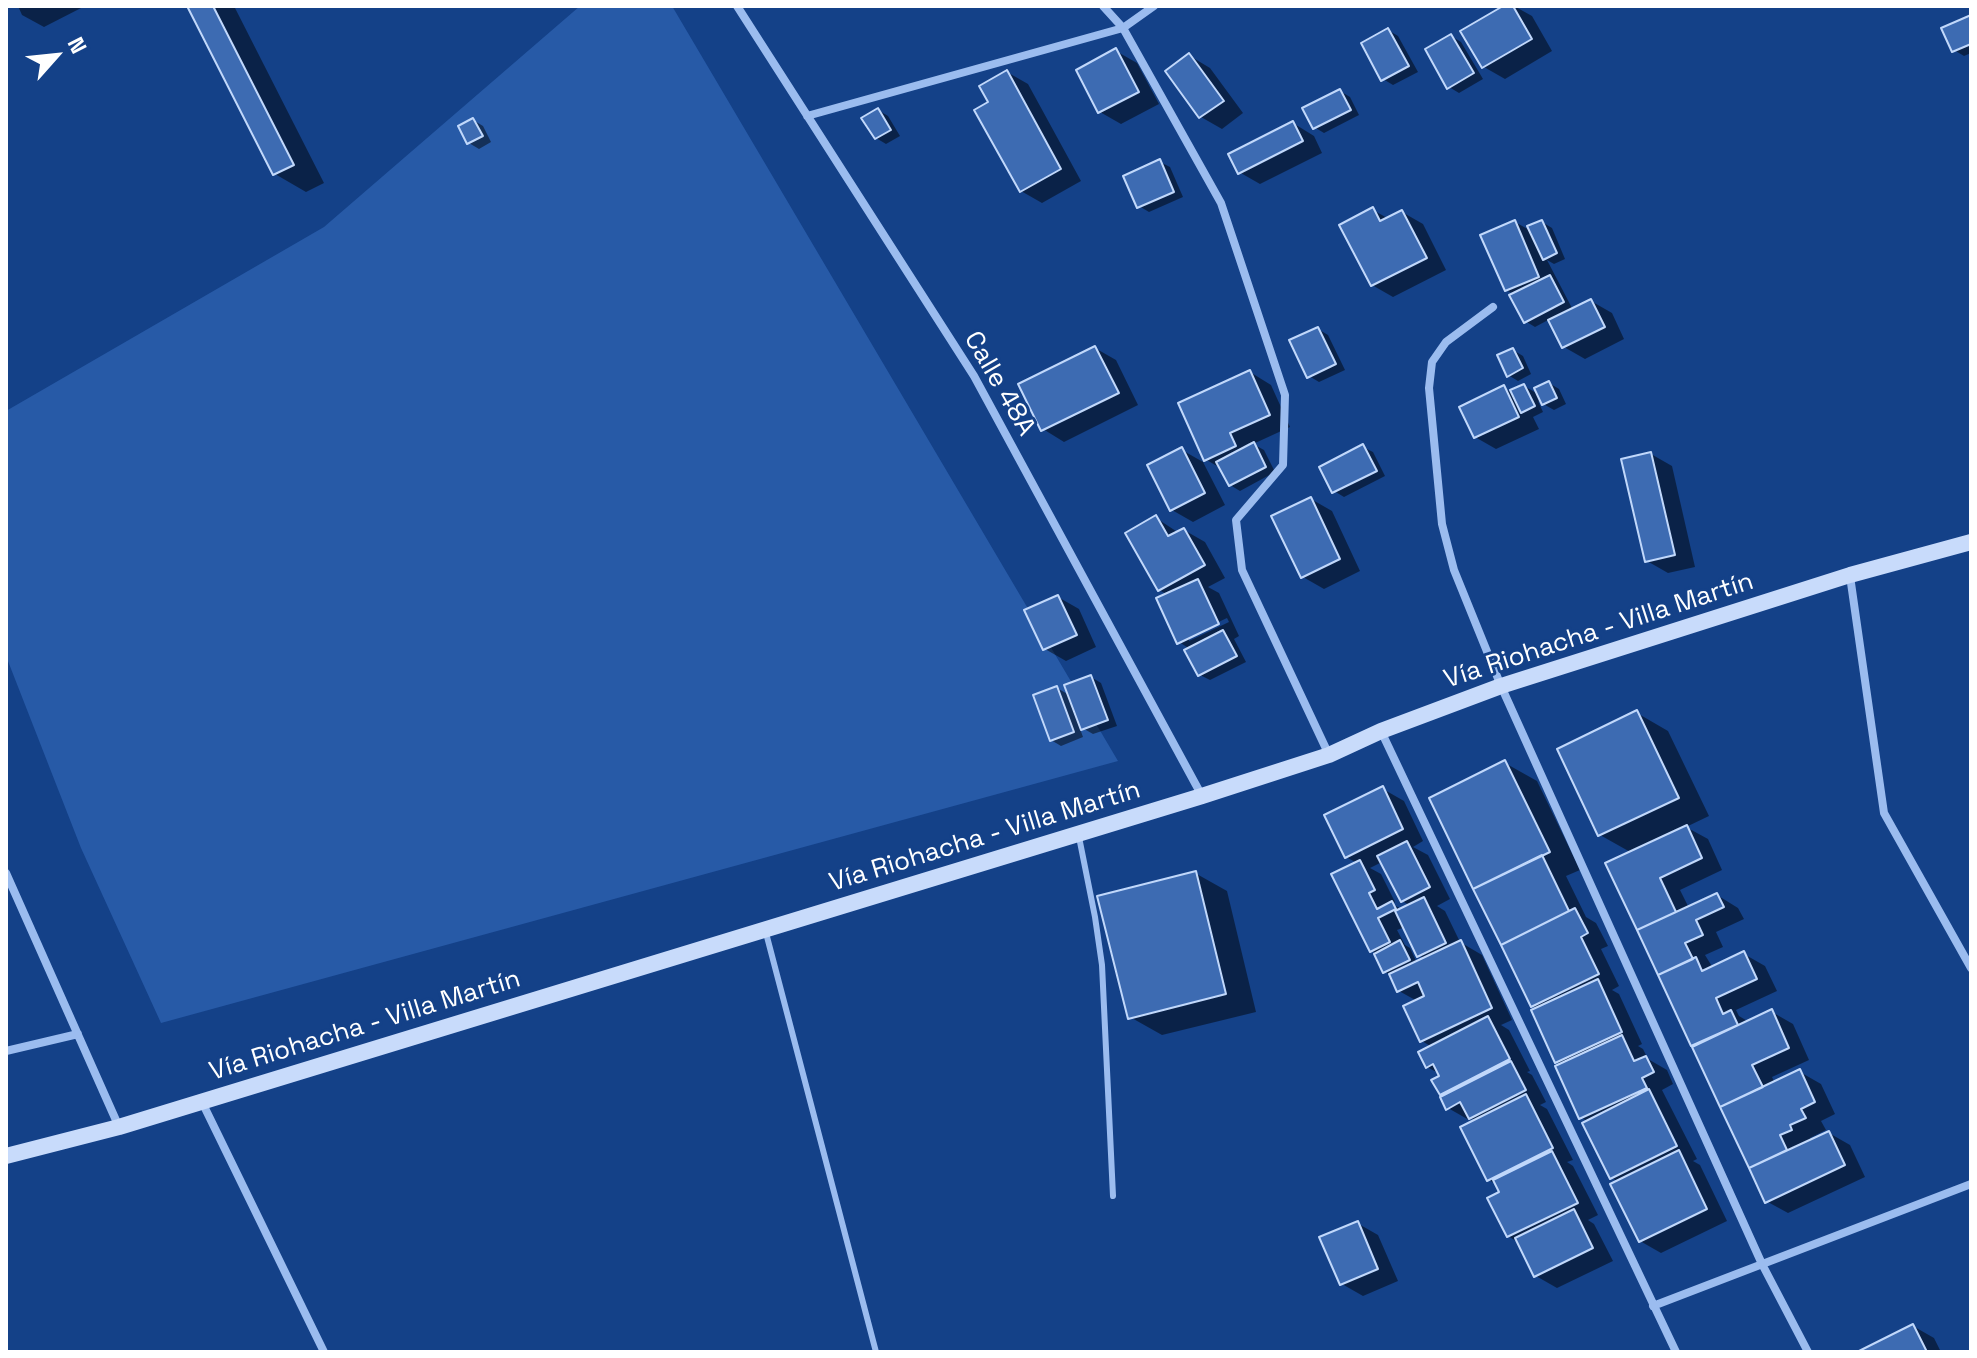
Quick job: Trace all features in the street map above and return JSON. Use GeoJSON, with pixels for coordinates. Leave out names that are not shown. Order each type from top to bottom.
{"type":"FeatureCollection","features":[{"type":"Feature","properties":{"kind":"main road","name":"Vía Riohacha - Villa Martín"},"geometry":{"type":"LineString","coordinates":[[6,1156],[119,1127],[1202,796],[1329,755],[1381,731],[1501,686],[1850,575],[1971,542]]}},
{"type":"Feature","properties":{"kind":"street","name":"Calle 48A"},"geometry":{"type":"LineString","coordinates":[[737,6],[974,376],[1202,796]]}},
{"type":"Feature","properties":{"kind":"street"},"geometry":{"type":"LineString","coordinates":[[1103,6],[1123,28],[1221,203],[1285,395],[1283,465],[1236,520],[1242,570],[1329,755]]}},
{"type":"Feature","properties":{"kind":"street"},"geometry":{"type":"LineString","coordinates":[[807,116],[1123,28],[1154,6]]}},
{"type":"Feature","properties":{"kind":"street"},"geometry":{"type":"LineString","coordinates":[[1493,307],[1446,342],[1432,362],[1429,388],[1442,524],[1454,570],[1501,686],[1762,1264],[1808,1352]]}},
{"type":"Feature","properties":{"kind":"street"},"geometry":{"type":"LineString","coordinates":[[1850,575],[1884,813],[1971,968]]}},
{"type":"Feature","properties":{"kind":"street"},"geometry":{"type":"LineString","coordinates":[[1381,731],[1676,1352]]}},
{"type":"Feature","properties":{"kind":"street"},"geometry":{"type":"LineString","coordinates":[[6,873],[119,1127]]}},
{"type":"Feature","properties":{"kind":"street"},"geometry":{"type":"LineString","coordinates":[[6,1051],[78,1034]]}},
{"type":"Feature","properties":{"kind":"street"},"geometry":{"type":"LineString","coordinates":[[202,1101],[324,1352]]}},
{"type":"Feature","properties":{"kind":"street"},"geometry":{"type":"LineString","coordinates":[[1653,1306],[1971,1184]]}},
{"type":"Feature","properties":{"kind":"lane"},"geometry":{"type":"LineString","coordinates":[[1078,833],[1102,965],[1113,1196]]}},
{"type":"Feature","properties":{"kind":"lane"},"geometry":{"type":"LineString","coordinates":[[765,929],[876,1352]]}},
{"type":"Feature","properties":{"kind":"shaded area"},"geometry":{"type":"Polygon","coordinates":[[[580,6],[672,6],[1118,761],[161,1023],[81,848],[6,656],[6,411],[324,227],[580,6]]]}},
{"type":"Feature","properties":{"kind":"building"},"geometry":{"type":"Polygon","coordinates":[[[187,6],[213,6],[294,165],[273,175],[187,6]]]}},
{"type":"Feature","properties":{"kind":"building"},"geometry":{"type":"Polygon","coordinates":[[[1503,6],[1513,6],[1532,39],[1482,68],[1460,31],[1503,6]]]}},
{"type":"Feature","properties":{"kind":"building"},"geometry":{"type":"Polygon","coordinates":[[[1971,15],[1971,44],[1952,52],[1941,28],[1971,15]]]}},
{"type":"Feature","properties":{"kind":"building"},"geometry":{"type":"Polygon","coordinates":[[[1388,28],[1409,66],[1381,81],[1361,43],[1388,28]]]}},
{"type":"Feature","properties":{"kind":"building"},"geometry":{"type":"Polygon","coordinates":[[[1451,34],[1474,73],[1447,89],[1425,49],[1451,34]]]}},
{"type":"Feature","properties":{"kind":"building"},"geometry":{"type":"Polygon","coordinates":[[[1116,48],[1139,92],[1098,113],[1076,70],[1116,48]]]}},
{"type":"Feature","properties":{"kind":"building"},"geometry":{"type":"Polygon","coordinates":[[[1189,53],[1224,101],[1199,118],[1165,71],[1189,53]]]}},
{"type":"Feature","properties":{"kind":"building"},"geometry":{"type":"Polygon","coordinates":[[[1007,70],[1061,169],[1020,192],[974,110],[988,102],[979,86],[1007,70]]]}},
{"type":"Feature","properties":{"kind":"building"},"geometry":{"type":"Polygon","coordinates":[[[1340,89],[1351,110],[1313,129],[1302,108],[1340,89]]]}},
{"type":"Feature","properties":{"kind":"building"},"geometry":{"type":"Polygon","coordinates":[[[878,108],[891,130],[875,139],[861,118],[878,108]]]}},
{"type":"Feature","properties":{"kind":"building"},"geometry":{"type":"Polygon","coordinates":[[[473,118],[483,136],[467,144],[458,126],[473,118]]]}},
{"type":"Feature","properties":{"kind":"building"},"geometry":{"type":"Polygon","coordinates":[[[1293,121],[1303,141],[1238,174],[1228,154],[1293,121]]]}},
{"type":"Feature","properties":{"kind":"building"},"geometry":{"type":"Polygon","coordinates":[[[1160,159],[1174,192],[1137,208],[1123,176],[1160,159]]]}},
{"type":"Feature","properties":{"kind":"building"},"geometry":{"type":"Polygon","coordinates":[[[1373,207],[1380,221],[1402,210],[1427,258],[1371,286],[1339,225],[1373,207]]]}},
{"type":"Feature","properties":{"kind":"building"},"geometry":{"type":"Polygon","coordinates":[[[1515,220],[1539,277],[1505,291],[1480,235],[1515,220]]]}},
{"type":"Feature","properties":{"kind":"building"},"geometry":{"type":"Polygon","coordinates":[[[1542,220],[1557,253],[1543,260],[1527,226],[1542,220]]]}},
{"type":"Feature","properties":{"kind":"building"},"geometry":{"type":"Polygon","coordinates":[[[1550,275],[1564,302],[1524,323],[1509,295],[1550,275]]]}},
{"type":"Feature","properties":{"kind":"building"},"geometry":{"type":"Polygon","coordinates":[[[1591,299],[1605,327],[1562,348],[1548,320],[1591,299]]]}},
{"type":"Feature","properties":{"kind":"building"},"geometry":{"type":"Polygon","coordinates":[[[1318,327],[1336,364],[1307,378],[1289,340],[1318,327]]]}},
{"type":"Feature","properties":{"kind":"building"},"geometry":{"type":"Polygon","coordinates":[[[1095,346],[1119,393],[1041,431],[1018,384],[1095,346]]]}},
{"type":"Feature","properties":{"kind":"building"},"geometry":{"type":"Polygon","coordinates":[[[1513,348],[1523,368],[1507,377],[1497,355],[1513,348]]]}},
{"type":"Feature","properties":{"kind":"building"},"geometry":{"type":"Polygon","coordinates":[[[1250,370],[1270,415],[1230,433],[1236,446],[1204,461],[1178,403],[1250,370]]]}},
{"type":"Feature","properties":{"kind":"building"},"geometry":{"type":"Polygon","coordinates":[[[1549,381],[1557,398],[1542,405],[1534,388],[1549,381]]]}},
{"type":"Feature","properties":{"kind":"building"},"geometry":{"type":"Polygon","coordinates":[[[1524,384],[1535,406],[1521,413],[1510,390],[1524,384]]]}},
{"type":"Feature","properties":{"kind":"building"},"geometry":{"type":"Polygon","coordinates":[[[1504,385],[1519,417],[1474,438],[1459,407],[1504,385]]]}},
{"type":"Feature","properties":{"kind":"building"},"geometry":{"type":"Polygon","coordinates":[[[1254,442],[1266,467],[1229,486],[1216,462],[1254,442]]]}},
{"type":"Feature","properties":{"kind":"building"},"geometry":{"type":"Polygon","coordinates":[[[1363,444],[1377,471],[1332,493],[1319,467],[1363,444]]]}},
{"type":"Feature","properties":{"kind":"building"},"geometry":{"type":"Polygon","coordinates":[[[1182,447],[1205,493],[1170,511],[1147,465],[1182,447]]]}},
{"type":"Feature","properties":{"kind":"building"},"geometry":{"type":"Polygon","coordinates":[[[1651,452],[1675,555],[1645,562],[1621,459],[1651,452]]]}},
{"type":"Feature","properties":{"kind":"building"},"geometry":{"type":"Polygon","coordinates":[[[1311,497],[1340,559],[1301,578],[1271,516],[1311,497]]]}},
{"type":"Feature","properties":{"kind":"building"},"geometry":{"type":"Polygon","coordinates":[[[1156,515],[1168,536],[1184,528],[1205,565],[1158,591],[1125,533],[1156,515]]]}},
{"type":"Feature","properties":{"kind":"building"},"geometry":{"type":"Polygon","coordinates":[[[1198,579],[1219,624],[1177,644],[1156,598],[1198,579]]]}},
{"type":"Feature","properties":{"kind":"building"},"geometry":{"type":"Polygon","coordinates":[[[1058,595],[1077,635],[1043,650],[1024,610],[1058,595]]]}},
{"type":"Feature","properties":{"kind":"building"},"geometry":{"type":"Polygon","coordinates":[[[1223,630],[1237,656],[1198,676],[1184,650],[1223,630]]]}},
{"type":"Feature","properties":{"kind":"building"},"geometry":{"type":"Polygon","coordinates":[[[1091,675],[1108,720],[1081,730],[1064,685],[1091,675]]]}},
{"type":"Feature","properties":{"kind":"building"},"geometry":{"type":"Polygon","coordinates":[[[1057,686],[1074,732],[1050,741],[1033,695],[1057,686]]]}},
{"type":"Feature","properties":{"kind":"building"},"geometry":{"type":"Polygon","coordinates":[[[1637,710],[1679,798],[1598,836],[1557,749],[1637,710]]]}},
{"type":"Feature","properties":{"kind":"building"},"geometry":{"type":"Polygon","coordinates":[[[1505,760],[1550,852],[1473,889],[1429,798],[1505,760]]]}},
{"type":"Feature","properties":{"kind":"building"},"geometry":{"type":"Polygon","coordinates":[[[1383,786],[1403,829],[1345,858],[1324,815],[1383,786]]]}},
{"type":"Feature","properties":{"kind":"building"},"geometry":{"type":"Polygon","coordinates":[[[1687,825],[1702,858],[1660,878],[1676,912],[1637,930],[1605,863],[1687,825]]]}},
{"type":"Feature","properties":{"kind":"building"},"geometry":{"type":"Polygon","coordinates":[[[1407,841],[1430,887],[1401,902],[1377,856],[1407,841]]]}},
{"type":"Feature","properties":{"kind":"building"},"geometry":{"type":"Polygon","coordinates":[[[1542,855],[1569,911],[1501,945],[1473,889],[1542,855]]]}},
{"type":"Feature","properties":{"kind":"building"},"geometry":{"type":"Polygon","coordinates":[[[1360,860],[1375,890],[1369,893],[1377,909],[1392,901],[1396,909],[1378,918],[1390,942],[1370,952],[1331,874],[1360,860]]]}},
{"type":"Feature","properties":{"kind":"building"},"geometry":{"type":"Polygon","coordinates":[[[1196,871],[1226,994],[1128,1019],[1097,896],[1196,871]]]}},
{"type":"Feature","properties":{"kind":"building"},"geometry":{"type":"Polygon","coordinates":[[[1717,893],[1724,907],[1696,920],[1703,935],[1685,943],[1693,959],[1658,975],[1637,930],[1717,893]]]}},
{"type":"Feature","properties":{"kind":"building"},"geometry":{"type":"Polygon","coordinates":[[[1424,897],[1446,943],[1417,957],[1395,911],[1424,897]]]}},
{"type":"Feature","properties":{"kind":"building"},"geometry":{"type":"Polygon","coordinates":[[[1575,908],[1588,933],[1581,937],[1599,974],[1531,1007],[1501,945],[1575,908]]]}},
{"type":"Feature","properties":{"kind":"building"},"geometry":{"type":"Polygon","coordinates":[[[1400,940],[1410,960],[1383,973],[1374,954],[1400,940]]]}},
{"type":"Feature","properties":{"kind":"building"},"geometry":{"type":"Polygon","coordinates":[[[1461,940],[1492,1008],[1420,1042],[1403,1006],[1424,996],[1418,982],[1397,992],[1389,974],[1461,940]]]}},
{"type":"Feature","properties":{"kind":"building"},"geometry":{"type":"Polygon","coordinates":[[[1744,951],[1757,979],[1716,998],[1723,1014],[1731,1010],[1738,1025],[1691,1046],[1658,975],[1696,957],[1702,971],[1744,951]]]}},
{"type":"Feature","properties":{"kind":"building"},"geometry":{"type":"Polygon","coordinates":[[[1598,979],[1622,1032],[1555,1063],[1531,1010],[1598,979]]]}},
{"type":"Feature","properties":{"kind":"building"},"geometry":{"type":"Polygon","coordinates":[[[1772,1009],[1789,1048],[1752,1065],[1763,1087],[1720,1107],[1692,1047],[1772,1009]]]}},
{"type":"Feature","properties":{"kind":"building"},"geometry":{"type":"Polygon","coordinates":[[[1488,1016],[1510,1059],[1440,1095],[1431,1080],[1439,1076],[1433,1064],[1426,1068],[1418,1052],[1488,1016]]]}},
{"type":"Feature","properties":{"kind":"building"},"geometry":{"type":"Polygon","coordinates":[[[1622,1035],[1634,1061],[1646,1056],[1654,1072],[1642,1078],[1647,1088],[1579,1119],[1555,1066],[1622,1035]]]}},
{"type":"Feature","properties":{"kind":"building"},"geometry":{"type":"Polygon","coordinates":[[[1511,1061],[1526,1090],[1469,1119],[1460,1102],[1446,1110],[1440,1097],[1511,1061]]]}},
{"type":"Feature","properties":{"kind":"building"},"geometry":{"type":"Polygon","coordinates":[[[1800,1069],[1815,1102],[1801,1109],[1806,1118],[1790,1125],[1792,1130],[1780,1135],[1787,1150],[1749,1168],[1720,1107],[1800,1069]]]}},
{"type":"Feature","properties":{"kind":"building"},"geometry":{"type":"Polygon","coordinates":[[[1649,1089],[1677,1146],[1610,1179],[1582,1123],[1649,1089]]]}},
{"type":"Feature","properties":{"kind":"building"},"geometry":{"type":"Polygon","coordinates":[[[1526,1094],[1553,1148],[1487,1181],[1460,1127],[1526,1094]]]}},
{"type":"Feature","properties":{"kind":"building"},"geometry":{"type":"Polygon","coordinates":[[[1829,1131],[1845,1165],[1765,1203],[1749,1168],[1829,1131]]]}},
{"type":"Feature","properties":{"kind":"building"},"geometry":{"type":"Polygon","coordinates":[[[1679,1150],[1707,1209],[1639,1242],[1610,1184],[1679,1150]]]}},
{"type":"Feature","properties":{"kind":"building"},"geometry":{"type":"Polygon","coordinates":[[[1552,1151],[1578,1203],[1507,1237],[1487,1198],[1499,1192],[1493,1180],[1552,1151]]]}},
{"type":"Feature","properties":{"kind":"building"},"geometry":{"type":"Polygon","coordinates":[[[1574,1209],[1593,1248],[1534,1277],[1515,1238],[1574,1209]]]}},
{"type":"Feature","properties":{"kind":"building"},"geometry":{"type":"Polygon","coordinates":[[[1358,1221],[1378,1269],[1340,1285],[1319,1237],[1358,1221]]]}},
{"type":"Feature","properties":{"kind":"building"},"geometry":{"type":"Polygon","coordinates":[[[1913,1324],[1927,1352],[1857,1352],[1913,1324]]]}}]}
